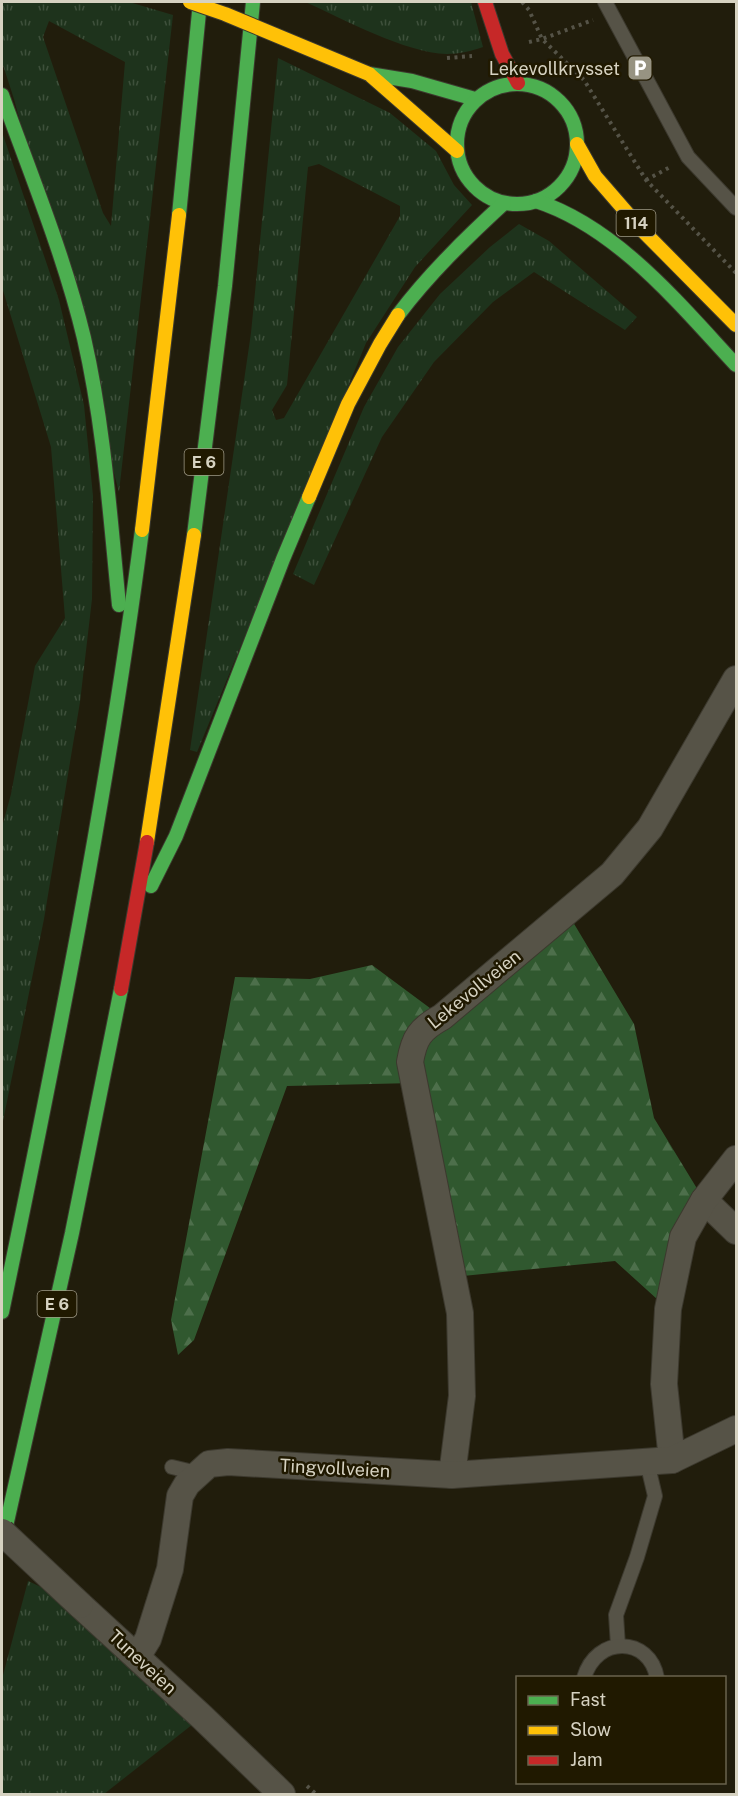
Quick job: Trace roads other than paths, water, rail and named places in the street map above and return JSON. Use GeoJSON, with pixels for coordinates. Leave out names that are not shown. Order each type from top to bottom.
{"type":"FeatureCollection","features":[{"type":"Feature","properties":{"kind":"main road"},"geometry":{"type":"LineString","coordinates":[[190,2],[369,74],[412,81],[475,99]]}},
{"type":"Feature","properties":{"kind":"main road"},"geometry":{"type":"LineString","coordinates":[[2,1312],[78,932],[124,655],[178,235],[200,2]]}},
{"type":"Feature","properties":{"kind":"main road","name":"E 6"},"geometry":{"type":"LineString","coordinates":[[2,1544],[75,1223],[135,920],[194,544],[230,247],[253,2]]}},
{"type":"Feature","properties":{"kind":"main road"},"geometry":{"type":"LineString","coordinates":[[485,2],[499,49],[518,83],[495,87],[475,99],[464,114],[457,132],[457,151],[461,166],[469,180],[484,195],[504,203]]}},
{"type":"Feature","properties":{"kind":"main road"},"geometry":{"type":"LineString","coordinates":[[369,74],[457,151]]}},
{"type":"Feature","properties":{"kind":"main road","name":"114"},"geometry":{"type":"LineString","coordinates":[[504,203],[520,204],[536,201],[553,192],[566,179],[574,163],[577,144],[575,126],[566,108],[553,95],[536,86],[518,83]]}},
{"type":"Feature","properties":{"kind":"main road"},"geometry":{"type":"LineString","coordinates":[[2,94],[52,234],[84,339],[102,437],[124,655]]}},
{"type":"Feature","properties":{"kind":"main road","name":"114"},"geometry":{"type":"LineString","coordinates":[[577,144],[595,176],[641,229],[736,325]]}},
{"type":"Feature","properties":{"kind":"main road","name":"114"},"geometry":{"type":"LineString","coordinates":[[536,201],[560,210],[589,226],[634,262],[736,365]]}},
{"type":"Feature","properties":{"kind":"main road","name":"E 6"},"geometry":{"type":"LineString","coordinates":[[135,920],[176,836],[283,559],[331,440],[352,395],[399,314],[424,283],[471,233],[504,203]]}},
{"type":"Feature","properties":{"kind":"street","name":"Lekevollveien"},"geometry":{"type":"LineString","coordinates":[[452,1474],[462,1396],[460,1313],[410,1062],[413,1044],[426,1026],[442,1017],[612,874],[650,828],[736,680]]}},
{"type":"Feature","properties":{"kind":"street"},"geometry":{"type":"LineString","coordinates":[[672,1461],[664,1384],[668,1309],[682,1237],[704,1200],[736,1159]]}},
{"type":"Feature","properties":{"kind":"street"},"geometry":{"type":"LineString","coordinates":[[704,1200],[736,1231]]}},
{"type":"Feature","properties":{"kind":"street","name":"Tingvollveien"},"geometry":{"type":"LineString","coordinates":[[137,1657],[148,1639],[170,1569],[180,1496],[187,1484],[185,1470],[228,1462],[452,1474],[672,1461],[736,1429]]}},
{"type":"Feature","properties":{"kind":"street","name":"Tuneveien"},"geometry":{"type":"LineString","coordinates":[[2,1532],[282,1794]]}},
{"type":"Feature","properties":{"kind":"lane"},"geometry":{"type":"LineString","coordinates":[[609,7],[688,156],[736,208]]}},
{"type":"Feature","properties":{"kind":"lane"},"geometry":{"type":"LineString","coordinates":[[618,1646],[616,1616],[655,1496],[646,1462]]}},
{"type":"Feature","properties":{"kind":"lane"},"geometry":{"type":"LineString","coordinates":[[584,1676],[588,1665],[596,1656],[606,1649],[618,1646],[630,1647],[641,1652],[650,1660],[657,1676]]}},
{"type":"Feature","properties":{"kind":"place","name":"Lekevollkrysset"},"geometry":{"type":"Point","coordinates":[640,68]}}]}
